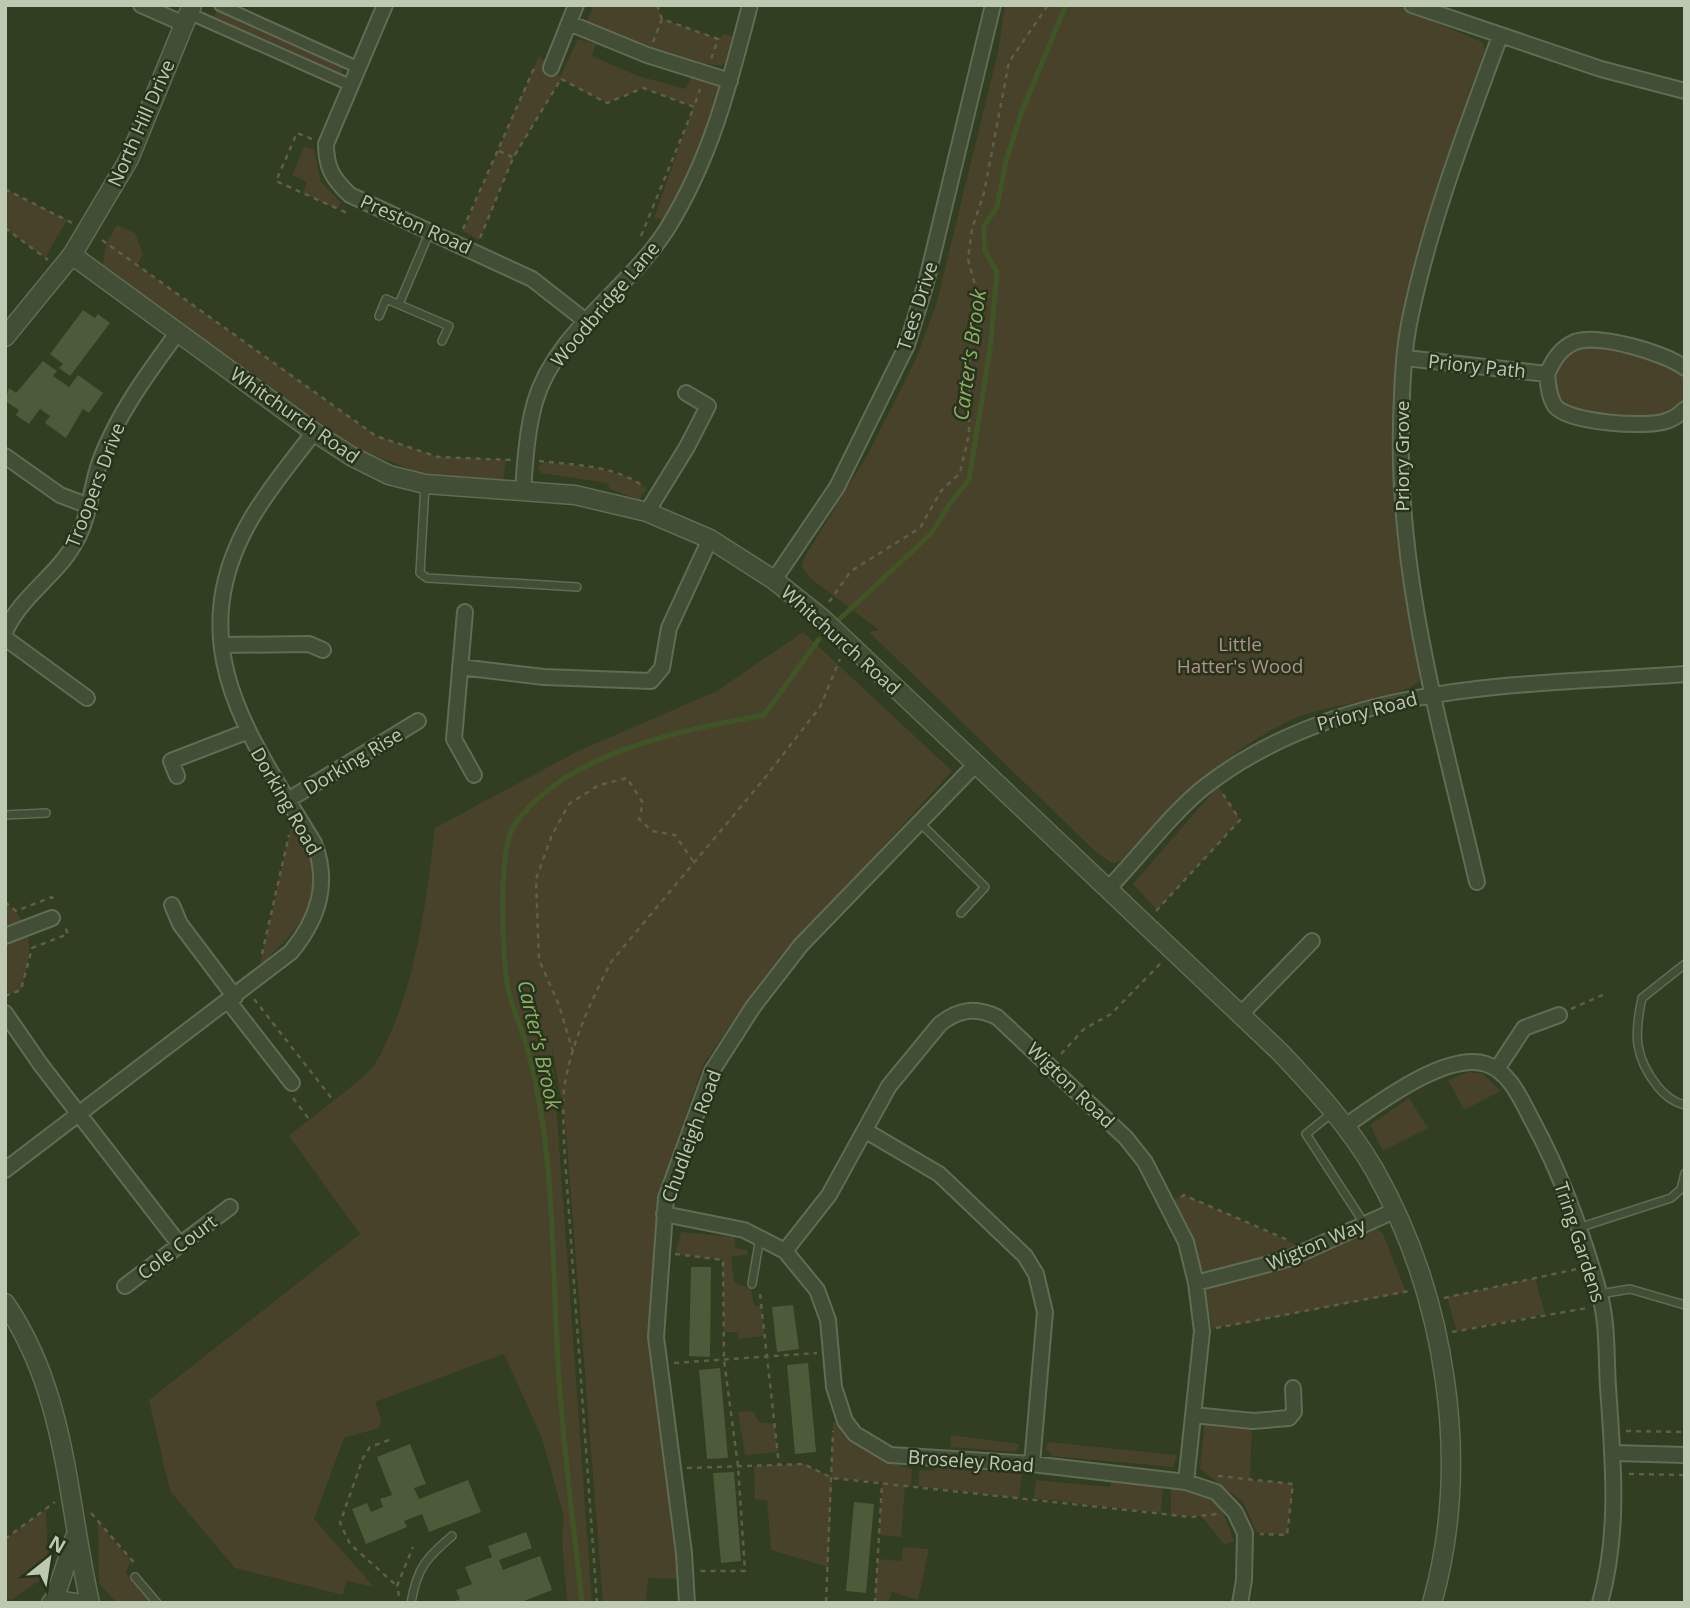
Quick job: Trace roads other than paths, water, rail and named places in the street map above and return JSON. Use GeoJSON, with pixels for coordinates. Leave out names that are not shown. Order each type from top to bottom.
{"type":"FeatureCollection","features":[{"type":"Feature","properties":{"kind":"street"},"geometry":{"type":"LineString","coordinates":[[141,5],[188,14],[350,85],[385,5]]}},
{"type":"Feature","properties":{"kind":"street"},"geometry":{"type":"LineString","coordinates":[[220,5],[357,68]]}},
{"type":"Feature","properties":{"kind":"street"},"geometry":{"type":"LineString","coordinates":[[551,68],[576,5]]}},
{"type":"Feature","properties":{"kind":"street","name":"Woodbridge Lane"},"geometry":{"type":"LineString","coordinates":[[523,491],[525,460],[535,401],[548,370],[587,322],[633,273],[666,230],[705,159],[730,81],[750,5]]}},
{"type":"Feature","properties":{"kind":"street","name":"Tees Drive"},"geometry":{"type":"LineString","coordinates":[[774,580],[836,487],[906,345],[926,283],[993,5]]}},
{"type":"Feature","properties":{"kind":"street"},"geometry":{"type":"LineString","coordinates":[[1412,5],[1601,69],[1685,91]]}},
{"type":"Feature","properties":{"kind":"street","name":"North Hill Drive"},"geometry":{"type":"LineString","coordinates":[[5,337],[72,255],[129,159],[188,14]]}},
{"type":"Feature","properties":{"kind":"street"},"geometry":{"type":"LineString","coordinates":[[569,23],[648,55],[730,81]]}},
{"type":"Feature","properties":{"kind":"street","name":"Priory Grove"},"geometry":{"type":"LineString","coordinates":[[1477,882],[1411,592],[1403,530],[1400,473],[1409,321],[1429,242],[1500,36]]}},
{"type":"Feature","properties":{"kind":"street","name":"Preston Road"},"geometry":{"type":"LineString","coordinates":[[350,85],[326,144],[327,166],[334,180],[353,196],[532,279],[587,322]]}},
{"type":"Feature","properties":{"kind":"street","name":"Whitchurch Road"},"geometry":{"type":"LineString","coordinates":[[72,255],[314,432],[351,456],[389,475],[425,484],[588,497],[647,512],[710,539],[774,580],[824,613],[841,636],[1280,1052],[1339,1119],[1373,1168],[1394,1211],[1425,1296],[1444,1372],[1450,1437],[1449,1504],[1432,1603]]}},
{"type":"Feature","properties":{"kind":"street","name":"Troopers Drive"},"geometry":{"type":"LineString","coordinates":[[5,632],[18,608],[38,590],[78,537],[99,464],[112,432],[132,397],[178,332]]}},
{"type":"Feature","properties":{"kind":"street","name":"Priory Path"},"geometry":{"type":"LineString","coordinates":[[1685,368],[1662,354],[1641,348],[1581,341],[1561,351],[1547,374],[1556,406],[1565,414],[1585,419],[1653,423],[1666,421],[1685,409]]}},
{"type":"Feature","properties":{"kind":"street","name":"Priory Path"},"geometry":{"type":"LineString","coordinates":[[1406,358],[1547,374]]}},
{"type":"Feature","properties":{"kind":"street"},"geometry":{"type":"LineString","coordinates":[[647,512],[708,405],[687,393]]}},
{"type":"Feature","properties":{"kind":"street","name":"Dorking Road"},"geometry":{"type":"LineString","coordinates":[[5,1170],[241,992],[300,942],[314,919],[320,899],[321,859],[292,805],[246,732],[227,682],[222,645],[224,594],[242,536],[252,517],[314,432]]}},
{"type":"Feature","properties":{"kind":"street"},"geometry":{"type":"LineString","coordinates":[[5,456],[60,495],[89,506]]}},
{"type":"Feature","properties":{"kind":"street"},"geometry":{"type":"LineString","coordinates":[[460,667],[544,677],[651,681],[662,668],[669,628],[710,539]]}},
{"type":"Feature","properties":{"kind":"street"},"geometry":{"type":"LineString","coordinates":[[465,612],[454,739],[474,775]]}},
{"type":"Feature","properties":{"kind":"street"},"geometry":{"type":"LineString","coordinates":[[5,638],[62,683],[87,698]]}},
{"type":"Feature","properties":{"kind":"street"},"geometry":{"type":"LineString","coordinates":[[222,645],[309,644],[323,650]]}},
{"type":"Feature","properties":{"kind":"street","name":"Priory Road"},"geometry":{"type":"LineString","coordinates":[[1108,889],[1213,780],[1235,764],[1306,727],[1340,715],[1433,693],[1685,674]]}},
{"type":"Feature","properties":{"kind":"street","name":"Dorking Rise"},"geometry":{"type":"LineString","coordinates":[[292,805],[418,721]]}},
{"type":"Feature","properties":{"kind":"street","name":"Dorking Road"},"geometry":{"type":"LineString","coordinates":[[177,776],[171,761],[246,732]]}},
{"type":"Feature","properties":{"kind":"street","name":"Chudleigh Road"},"geometry":{"type":"LineString","coordinates":[[687,1603],[674,1469],[656,1337],[666,1198],[712,1071],[746,1018],[801,946],[976,764]]}},
{"type":"Feature","properties":{"kind":"street"},"geometry":{"type":"LineString","coordinates":[[172,905],[180,924],[241,992],[292,1083]]}},
{"type":"Feature","properties":{"kind":"street"},"geometry":{"type":"LineString","coordinates":[[5,936],[52,918]]}},
{"type":"Feature","properties":{"kind":"street"},"geometry":{"type":"LineString","coordinates":[[1241,1014],[1312,941]]}},
{"type":"Feature","properties":{"kind":"street","name":"Wigton Road"},"geometry":{"type":"LineString","coordinates":[[785,1251],[829,1195],[889,1086],[940,1024],[971,1009],[998,1017],[1126,1138],[1145,1162],[1168,1203],[1185,1242],[1196,1283],[1202,1331],[1186,1482]]}},
{"type":"Feature","properties":{"kind":"street"},"geometry":{"type":"LineString","coordinates":[[5,1013],[79,1115],[180,1245]]}},
{"type":"Feature","properties":{"kind":"street"},"geometry":{"type":"LineString","coordinates":[[1339,1119],[1447,1067],[1470,1062],[1497,1069],[1524,1028],[1559,1015]]}},
{"type":"Feature","properties":{"kind":"street","name":"Tring Gardens"},"geometry":{"type":"LineString","coordinates":[[1497,1069],[1507,1077],[1543,1140],[1578,1228],[1601,1299],[1615,1453],[1607,1577],[1600,1603]]}},
{"type":"Feature","properties":{"kind":"street"},"geometry":{"type":"LineString","coordinates":[[866,1131],[939,1174],[1025,1256],[1036,1274],[1045,1312],[1032,1464]]}},
{"type":"Feature","properties":{"kind":"street","name":"Cole Court"},"geometry":{"type":"LineString","coordinates":[[125,1286],[230,1207]]}},
{"type":"Feature","properties":{"kind":"street","name":"Wigton Way"},"geometry":{"type":"LineString","coordinates":[[1196,1283],[1256,1269],[1308,1250],[1394,1211]]}},
{"type":"Feature","properties":{"kind":"street","name":"Broseley Road"},"geometry":{"type":"LineString","coordinates":[[664,1214],[744,1230],[785,1251],[817,1290],[828,1320],[837,1406],[855,1434],[866,1443],[890,1455],[1032,1464],[1186,1482],[1216,1492],[1235,1512],[1245,1533],[1240,1603]]}},
{"type":"Feature","properties":{"kind":"street"},"geometry":{"type":"LineString","coordinates":[[5,1303],[42,1372],[61,1429],[75,1536],[90,1603]]}},
{"type":"Feature","properties":{"kind":"street"},"geometry":{"type":"LineString","coordinates":[[1193,1415],[1253,1421],[1289,1418],[1294,1412],[1293,1388]]}},
{"type":"Feature","properties":{"kind":"street"},"geometry":{"type":"LineString","coordinates":[[1615,1453],[1685,1455]]}},
{"type":"Feature","properties":{"kind":"street"},"geometry":{"type":"LineString","coordinates":[[75,1536],[53,1602],[76,1603]]}},
{"type":"Feature","properties":{"kind":"lane"},"geometry":{"type":"LineString","coordinates":[[398,304],[431,231]]}},
{"type":"Feature","properties":{"kind":"lane"},"geometry":{"type":"LineString","coordinates":[[379,316],[386,299],[449,326],[442,341]]}},
{"type":"Feature","properties":{"kind":"lane"},"geometry":{"type":"LineString","coordinates":[[425,484],[420,573],[427,578],[577,587]]}},
{"type":"Feature","properties":{"kind":"lane"},"geometry":{"type":"LineString","coordinates":[[5,815],[46,813]]}},
{"type":"Feature","properties":{"kind":"lane"},"geometry":{"type":"LineString","coordinates":[[920,823],[985,887],[961,913]]}},
{"type":"Feature","properties":{"kind":"lane"},"geometry":{"type":"LineString","coordinates":[[1685,964],[1642,998],[1638,1030],[1638,1054],[1643,1068],[1670,1099],[1685,1105]]}},
{"type":"Feature","properties":{"kind":"lane"},"geometry":{"type":"LineString","coordinates":[[1339,1119],[1306,1134],[1364,1223]]}},
{"type":"Feature","properties":{"kind":"lane"},"geometry":{"type":"LineString","coordinates":[[1578,1228],[1671,1198],[1681,1189],[1685,1173]]}},
{"type":"Feature","properties":{"kind":"lane"},"geometry":{"type":"LineString","coordinates":[[752,1284],[760,1237]]}},
{"type":"Feature","properties":{"kind":"lane"},"geometry":{"type":"LineString","coordinates":[[1601,1299],[1630,1289],[1685,1305]]}},
{"type":"Feature","properties":{"kind":"lane"},"geometry":{"type":"LineString","coordinates":[[411,1603],[416,1575],[430,1555],[452,1536]]}},
{"type":"Feature","properties":{"kind":"lane"},"geometry":{"type":"LineString","coordinates":[[135,1577],[158,1603]]}},
{"type":"Feature","properties":{"kind":"waterway","name":"Carter's Brook"},"geometry":{"type":"LineString","coordinates":[[832,626],[931,534],[969,480],[990,349],[997,272],[985,251],[984,226],[997,207],[1006,161],[1022,111],[1066,5]]}},
{"type":"Feature","properties":{"kind":"waterway","name":"Carter's Brook"},"geometry":{"type":"LineString","coordinates":[[582,1603],[561,1407],[548,1168],[536,1085],[526,1044],[510,998],[505,968],[503,901],[509,836],[515,824],[537,799],[564,779],[595,762],[663,737],[764,715],[819,639]]}},
{"type":"Feature","properties":{"kind":"park label","name":"Little Hatter's Wood"},"geometry":{"type":"Point","coordinates":[1240,655]}}]}
